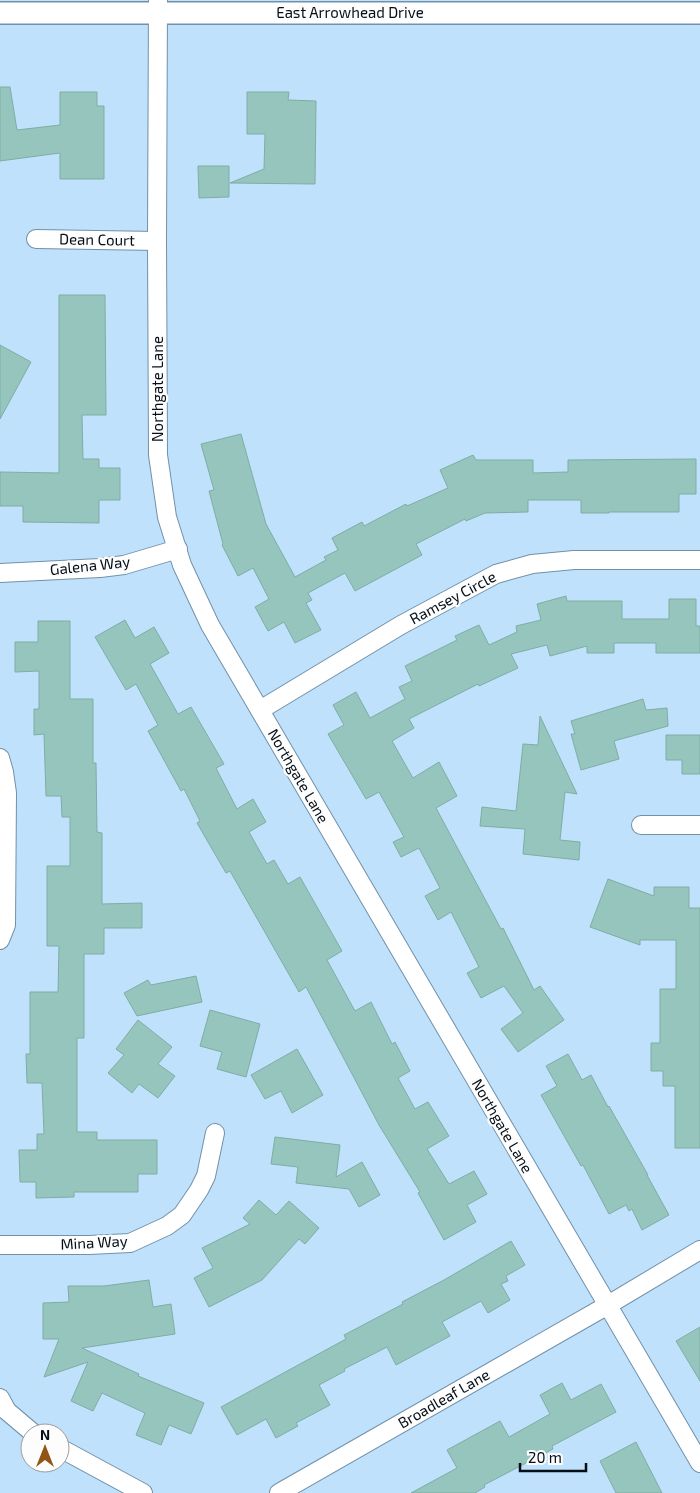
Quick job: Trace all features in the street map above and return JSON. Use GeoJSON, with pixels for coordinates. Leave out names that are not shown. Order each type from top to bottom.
{"type":"FeatureCollection","features":[{"type":"Feature","properties":{"kind":"street","name":"East Arrowhead Drive"},"geometry":{"type":"LineString","coordinates":[[0,14],[158,7],[700,13]]}},
{"type":"Feature","properties":{"kind":"street","name":"Northgate Lane"},"geometry":{"type":"LineString","coordinates":[[158,7],[158,455],[167,517],[182,566],[210,625],[700,1463]]}},
{"type":"Feature","properties":{"kind":"street","name":"Dean Court"},"geometry":{"type":"LineString","coordinates":[[36,239],[157,241]]}},
{"type":"Feature","properties":{"kind":"street","name":"Galena Way"},"geometry":{"type":"LineString","coordinates":[[0,573],[124,566],[178,549]]}},
{"type":"Feature","properties":{"kind":"street","name":"Ramsey Circle"},"geometry":{"type":"LineString","coordinates":[[260,710],[400,625],[496,574],[532,564],[574,560],[700,560]]}},
{"type":"Feature","properties":{"kind":"street"},"geometry":{"type":"LineString","coordinates":[[0,758],[7,793],[6,925],[0,940]]}},
{"type":"Feature","properties":{"kind":"street"},"geometry":{"type":"LineString","coordinates":[[641,825],[700,825]]}},
{"type":"Feature","properties":{"kind":"street","name":"Mina Way"},"geometry":{"type":"LineString","coordinates":[[0,1245],[130,1243],[167,1226],[182,1215],[200,1190],[206,1176],[214,1133]]}},
{"type":"Feature","properties":{"kind":"street"},"geometry":{"type":"LineString","coordinates":[[608,1305],[700,1250]]}},
{"type":"Feature","properties":{"kind":"street","name":"Broadleaf Lane"},"geometry":{"type":"LineString","coordinates":[[279,1493],[608,1305]]}},
{"type":"Feature","properties":{"kind":"street"},"geometry":{"type":"LineString","coordinates":[[0,1398],[8,1411],[22,1423]]}},
{"type":"Feature","properties":{"kind":"street"},"geometry":{"type":"LineString","coordinates":[[70,1453],[143,1493]]}},
{"type":"Feature","properties":{"kind":"building"},"geometry":{"type":"Polygon","coordinates":[[[0,87],[10,87],[17,130],[60,125],[60,92],[97,92],[97,106],[104,106],[104,179],[60,179],[60,153],[0,161],[0,87]]]}},
{"type":"Feature","properties":{"kind":"building"},"geometry":{"type":"Polygon","coordinates":[[[247,92],[289,92],[288,100],[316,101],[315,184],[230,183],[264,169],[265,134],[247,134],[247,92]]]}},
{"type":"Feature","properties":{"kind":"building"},"geometry":{"type":"Polygon","coordinates":[[[198,166],[229,166],[229,197],[199,198],[198,166]]]}},
{"type":"Feature","properties":{"kind":"building"},"geometry":{"type":"Polygon","coordinates":[[[59,295],[105,295],[106,415],[82,415],[83,459],[99,459],[99,468],[120,468],[120,500],[99,500],[99,523],[23,522],[23,506],[0,506],[0,472],[59,473],[59,295]]]}},
{"type":"Feature","properties":{"kind":"building"},"geometry":{"type":"Polygon","coordinates":[[[0,345],[31,362],[0,419],[0,345]]]}},
{"type":"Feature","properties":{"kind":"building"},"geometry":{"type":"Polygon","coordinates":[[[241,434],[266,524],[295,577],[326,560],[324,557],[338,550],[332,538],[362,522],[364,526],[406,504],[407,506],[448,488],[440,470],[473,455],[476,460],[533,460],[533,473],[568,472],[568,460],[696,459],[696,494],[679,494],[679,512],[581,513],[581,500],[528,500],[528,512],[485,513],[466,521],[465,519],[416,544],[422,555],[355,591],[345,573],[308,593],[312,600],[306,603],[321,630],[295,643],[284,622],[268,631],[255,607],[269,599],[253,568],[238,576],[222,545],[209,491],[214,490],[201,444],[241,434]]]}},
{"type":"Feature","properties":{"kind":"building"},"geometry":{"type":"Polygon","coordinates":[[[566,596],[567,601],[622,601],[622,619],[669,619],[669,599],[696,599],[696,626],[700,626],[700,653],[656,653],[656,643],[614,643],[614,653],[587,653],[587,646],[550,656],[547,645],[511,654],[518,668],[479,686],[478,684],[409,719],[414,728],[392,741],[413,778],[439,762],[457,796],[436,808],[501,929],[503,928],[534,990],[540,986],[564,1020],[518,1052],[501,1029],[523,1013],[504,986],[481,998],[467,973],[479,967],[451,912],[438,920],[425,896],[440,888],[419,848],[401,857],[393,842],[404,837],[379,792],[366,799],[328,734],[344,725],[333,705],[356,692],[370,718],[405,699],[399,687],[412,681],[405,666],[457,640],[455,636],[479,625],[489,645],[517,632],[516,626],[541,620],[537,604],[566,596]]]}},
{"type":"Feature","properties":{"kind":"building"},"geometry":{"type":"Polygon","coordinates":[[[125,620],[135,638],[154,627],[169,653],[150,664],[178,714],[191,707],[224,764],[216,768],[237,809],[253,799],[266,822],[249,832],[267,864],[274,860],[288,884],[300,877],[342,951],[327,960],[355,1011],[371,1002],[392,1044],[395,1042],[410,1071],[398,1078],[415,1109],[428,1102],[449,1136],[427,1149],[449,1184],[474,1171],[487,1194],[467,1205],[476,1222],[444,1240],[418,1193],[420,1192],[379,1125],[306,987],[299,992],[230,871],[226,873],[197,823],[200,821],[184,789],[181,791],[148,731],[158,725],[136,684],[126,690],[95,637],[125,620]]]}},
{"type":"Feature","properties":{"kind":"building"},"geometry":{"type":"Polygon","coordinates":[[[38,621],[70,621],[70,699],[93,699],[93,763],[96,763],[97,832],[102,833],[102,904],[142,903],[142,928],[104,928],[104,954],[84,954],[84,1038],[77,1038],[77,1132],[97,1132],[97,1140],[157,1140],[157,1174],[138,1174],[138,1192],[74,1192],[74,1197],[36,1198],[36,1182],[20,1182],[19,1150],[37,1150],[37,1134],[44,1134],[42,1083],[27,1083],[26,1054],[30,1054],[30,992],[58,992],[59,946],[47,946],[47,866],[70,866],[70,817],[62,817],[61,796],[46,796],[44,734],[34,735],[34,709],[39,709],[39,671],[15,672],[15,642],[38,642],[38,621]]]}},
{"type":"Feature","properties":{"kind":"building"},"geometry":{"type":"Polygon","coordinates":[[[643,699],[646,710],[667,708],[668,726],[614,741],[619,759],[581,770],[571,734],[575,734],[571,721],[643,699]]]}},
{"type":"Feature","properties":{"kind":"building"},"geometry":{"type":"Polygon","coordinates":[[[540,716],[577,794],[565,792],[560,840],[580,842],[579,860],[523,854],[525,829],[480,826],[482,807],[516,811],[523,744],[538,745],[540,716]]]}},
{"type":"Feature","properties":{"kind":"building"},"geometry":{"type":"Polygon","coordinates":[[[666,735],[700,735],[700,774],[682,774],[682,760],[666,760],[666,735]]]}},
{"type":"Feature","properties":{"kind":"building"},"geometry":{"type":"Polygon","coordinates":[[[608,879],[654,896],[654,887],[689,887],[689,908],[700,908],[700,1148],[675,1148],[675,1086],[663,1086],[663,1071],[651,1071],[651,1043],[660,1043],[660,989],[676,989],[676,940],[640,940],[640,945],[590,927],[608,879]]]}},
{"type":"Feature","properties":{"kind":"building"},"geometry":{"type":"Polygon","coordinates":[[[196,976],[202,1002],[137,1016],[124,993],[148,980],[151,985],[196,976]]]}},
{"type":"Feature","properties":{"kind":"building"},"geometry":{"type":"Polygon","coordinates":[[[210,1010],[260,1024],[246,1077],[217,1069],[222,1052],[200,1046],[210,1010]]]}},
{"type":"Feature","properties":{"kind":"building"},"geometry":{"type":"Polygon","coordinates":[[[138,1020],[172,1047],[158,1064],[175,1076],[158,1098],[139,1084],[132,1093],[108,1073],[124,1055],[116,1049],[138,1020]]]}},
{"type":"Feature","properties":{"kind":"building"},"geometry":{"type":"Polygon","coordinates":[[[297,1049],[323,1095],[292,1113],[281,1091],[265,1099],[251,1075],[297,1049]]]}},
{"type":"Feature","properties":{"kind":"building"},"geometry":{"type":"Polygon","coordinates":[[[568,1054],[582,1080],[591,1075],[669,1215],[642,1230],[632,1209],[629,1211],[626,1205],[609,1214],[583,1165],[581,1166],[541,1095],[557,1086],[546,1066],[568,1054]]]}},
{"type":"Feature","properties":{"kind":"building"},"geometry":{"type":"Polygon","coordinates":[[[275,1137],[340,1145],[336,1177],[362,1162],[380,1195],[359,1207],[349,1189],[296,1183],[298,1167],[271,1164],[275,1137]]]}},
{"type":"Feature","properties":{"kind":"building"},"geometry":{"type":"Polygon","coordinates":[[[259,1200],[276,1215],[289,1201],[319,1228],[305,1244],[299,1239],[262,1280],[209,1307],[194,1278],[213,1268],[202,1248],[250,1224],[243,1218],[259,1200]]]}},
{"type":"Feature","properties":{"kind":"building"},"geometry":{"type":"Polygon","coordinates":[[[511,1241],[525,1265],[506,1276],[508,1281],[501,1284],[510,1300],[488,1313],[481,1301],[442,1322],[450,1336],[396,1365],[387,1347],[344,1369],[345,1371],[319,1385],[330,1405],[296,1423],[298,1426],[276,1438],[266,1419],[237,1435],[221,1407],[346,1339],[344,1335],[403,1304],[402,1302],[511,1241]]]}},
{"type":"Feature","properties":{"kind":"building"},"geometry":{"type":"Polygon","coordinates":[[[149,1280],[153,1307],[171,1304],[175,1334],[82,1348],[139,1374],[138,1376],[204,1403],[191,1434],[169,1425],[161,1445],[136,1435],[145,1413],[102,1393],[93,1411],[71,1401],[88,1362],[44,1377],[59,1339],[43,1339],[43,1303],[69,1302],[68,1286],[104,1286],[149,1280]]]}},
{"type":"Feature","properties":{"kind":"building"},"geometry":{"type":"Polygon","coordinates":[[[700,1327],[700,1381],[676,1341],[700,1327]]]}},
{"type":"Feature","properties":{"kind":"building"},"geometry":{"type":"Polygon","coordinates":[[[562,1383],[571,1400],[601,1384],[616,1412],[552,1446],[553,1449],[484,1485],[485,1487],[475,1493],[411,1493],[457,1468],[447,1450],[500,1421],[509,1437],[550,1414],[540,1395],[562,1383]]]}},
{"type":"Feature","properties":{"kind":"building"},"geometry":{"type":"Polygon","coordinates":[[[636,1442],[662,1493],[616,1493],[600,1461],[636,1442]]]}}]}
